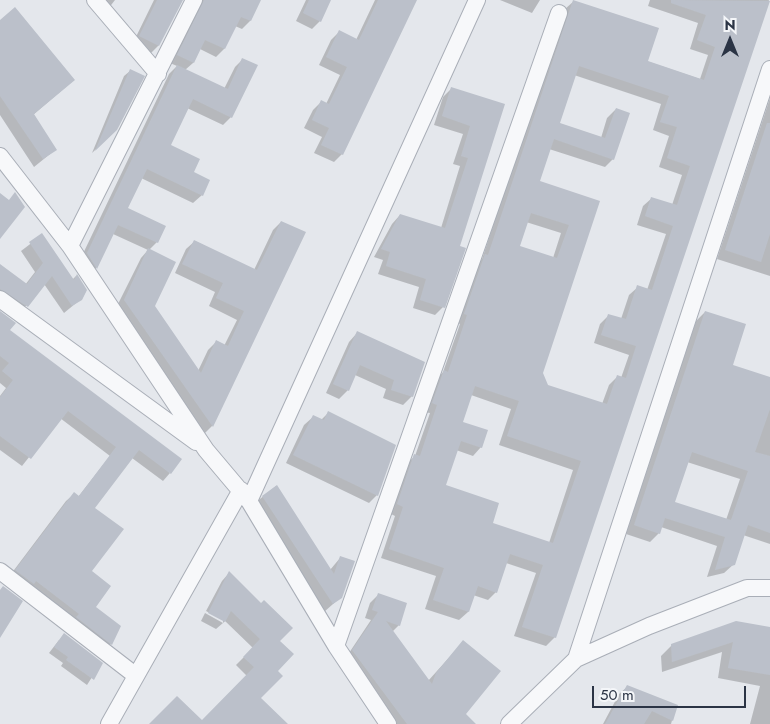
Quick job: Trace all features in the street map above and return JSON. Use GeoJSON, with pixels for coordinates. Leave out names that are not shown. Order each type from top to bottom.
{"type":"FeatureCollection","features":[{"type":"Feature","properties":{"kind":"street"},"geometry":{"type":"LineString","coordinates":[[95,0],[158,74]]}},
{"type":"Feature","properties":{"kind":"street"},"geometry":{"type":"LineString","coordinates":[[70,246],[194,0]]}},
{"type":"Feature","properties":{"kind":"street"},"geometry":{"type":"LineString","coordinates":[[109,724],[135,675],[245,496],[476,0]]}},
{"type":"Feature","properties":{"kind":"street"},"geometry":{"type":"LineString","coordinates":[[336,646],[559,13]]}},
{"type":"Feature","properties":{"kind":"street"},"geometry":{"type":"LineString","coordinates":[[576,659],[770,69]]}},
{"type":"Feature","properties":{"kind":"street"},"geometry":{"type":"LineString","coordinates":[[0,156],[70,246],[206,450],[245,496],[336,646],[388,724]]}},
{"type":"Feature","properties":{"kind":"street"},"geometry":{"type":"LineString","coordinates":[[0,298],[206,450]]}},
{"type":"Feature","properties":{"kind":"street"},"geometry":{"type":"LineString","coordinates":[[0,572],[135,675]]}},
{"type":"Feature","properties":{"kind":"street"},"geometry":{"type":"LineString","coordinates":[[509,724],[576,659],[649,626],[747,588],[770,588]]}},
{"type":"Feature","properties":{"kind":"building"},"geometry":{"type":"Polygon","coordinates":[[[157,0],[183,0],[159,46],[139,36],[157,0]]]}},
{"type":"Feature","properties":{"kind":"building"},"geometry":{"type":"Polygon","coordinates":[[[204,0],[261,0],[251,21],[241,17],[225,49],[205,40],[194,63],[177,55],[204,0]]]}},
{"type":"Feature","properties":{"kind":"building"},"geometry":{"type":"Polygon","coordinates":[[[309,0],[331,0],[321,22],[303,13],[309,0]]]}},
{"type":"Feature","properties":{"kind":"building"},"geometry":{"type":"Polygon","coordinates":[[[378,0],[417,0],[343,155],[321,145],[329,128],[312,120],[321,100],[329,104],[347,67],[326,57],[339,30],[359,40],[378,0]]]}},
{"type":"Feature","properties":{"kind":"building"},"geometry":{"type":"Polygon","coordinates":[[[573,0],[659,28],[648,61],[704,80],[715,47],[697,40],[706,15],[671,3],[671,0],[770,1],[556,638],[522,627],[543,565],[510,554],[497,593],[478,586],[469,612],[433,600],[444,568],[389,549],[403,507],[397,504],[414,454],[420,456],[437,405],[432,403],[444,370],[448,372],[467,315],[464,314],[485,254],[488,255],[573,0]],[[579,66],[560,123],[605,138],[616,108],[630,113],[614,160],[554,139],[540,181],[600,201],[543,373],[548,385],[607,404],[617,375],[626,378],[636,346],[601,335],[608,314],[626,319],[637,285],[652,290],[673,226],[645,216],[651,197],[677,205],[690,166],[667,158],[677,127],[660,122],[669,96],[579,66]],[[531,213],[520,246],[557,258],[569,225],[531,213]],[[475,386],[463,422],[488,430],[482,448],[461,441],[446,485],[499,503],[493,523],[553,543],[581,461],[507,436],[519,401],[475,386]]]}},
{"type":"Feature","properties":{"kind":"building"},"geometry":{"type":"Polygon","coordinates":[[[15,7],[75,80],[34,114],[57,150],[43,159],[0,96],[0,20],[15,7]]]}},
{"type":"Feature","properties":{"kind":"building"},"geometry":{"type":"Polygon","coordinates":[[[242,58],[258,65],[232,118],[193,99],[171,145],[200,159],[194,172],[210,180],[203,196],[147,169],[128,208],[166,226],[158,243],[118,225],[97,269],[87,253],[177,65],[228,89],[242,58]]]}},
{"type":"Feature","properties":{"kind":"building"},"geometry":{"type":"Polygon","coordinates":[[[130,69],[145,76],[117,130],[95,151],[130,69]]]}},
{"type":"Feature","properties":{"kind":"building"},"geometry":{"type":"Polygon","coordinates":[[[451,87],[505,104],[460,246],[466,248],[445,308],[420,300],[426,279],[386,266],[390,252],[381,249],[400,214],[445,228],[468,158],[461,156],[470,126],[442,116],[451,87]]]}},
{"type":"Feature","properties":{"kind":"building"},"geometry":{"type":"Polygon","coordinates":[[[767,123],[770,123],[770,234],[761,262],[725,250],[767,123]]]}},
{"type":"Feature","properties":{"kind":"building"},"geometry":{"type":"Polygon","coordinates":[[[15,192],[25,207],[0,239],[0,193],[9,200],[15,192]]]}},
{"type":"Feature","properties":{"kind":"building"},"geometry":{"type":"Polygon","coordinates":[[[281,221],[306,232],[213,427],[124,300],[148,248],[176,262],[155,306],[201,373],[216,340],[228,346],[244,311],[216,298],[223,283],[182,264],[194,240],[257,270],[281,221]]]}},
{"type":"Feature","properties":{"kind":"building"},"geometry":{"type":"Polygon","coordinates":[[[42,233],[74,280],[77,274],[87,290],[82,300],[72,306],[52,276],[28,307],[0,289],[0,264],[27,284],[43,263],[29,242],[42,233]]]}},
{"type":"Feature","properties":{"kind":"building"},"geometry":{"type":"Polygon","coordinates":[[[0,311],[16,323],[10,330],[182,459],[171,474],[139,450],[95,508],[124,529],[92,571],[111,586],[96,607],[121,626],[112,645],[76,617],[79,614],[36,581],[34,584],[15,570],[74,492],[79,496],[116,447],[68,411],[31,459],[0,436],[0,397],[13,380],[2,371],[9,363],[0,356],[0,311]]]}},
{"type":"Feature","properties":{"kind":"building"},"geometry":{"type":"Polygon","coordinates":[[[705,311],[746,324],[733,365],[770,377],[770,409],[755,452],[770,456],[770,533],[748,525],[735,565],[715,570],[725,537],[665,518],[660,534],[634,525],[705,311]],[[692,452],[675,502],[731,520],[748,471],[692,452]]]}},
{"type":"Feature","properties":{"kind":"building"},"geometry":{"type":"Polygon","coordinates":[[[357,331],[425,362],[413,397],[391,390],[394,380],[360,365],[349,391],[333,384],[357,331]]]}},
{"type":"Feature","properties":{"kind":"building"},"geometry":{"type":"Polygon","coordinates":[[[328,411],[396,445],[378,496],[293,455],[313,415],[324,420],[328,411]]]}},
{"type":"Feature","properties":{"kind":"building"},"geometry":{"type":"Polygon","coordinates":[[[277,485],[334,574],[340,556],[355,561],[342,598],[333,604],[262,496],[277,485]]]}},
{"type":"Feature","properties":{"kind":"building"},"geometry":{"type":"Polygon","coordinates":[[[229,571],[261,603],[264,600],[293,628],[280,641],[294,654],[278,671],[283,676],[261,698],[288,724],[149,724],[177,696],[202,720],[254,667],[243,657],[260,639],[231,611],[225,622],[208,613],[229,571]]]}},
{"type":"Feature","properties":{"kind":"building"},"geometry":{"type":"Polygon","coordinates":[[[3,586],[23,601],[0,638],[0,590],[3,586]]]}},
{"type":"Feature","properties":{"kind":"building"},"geometry":{"type":"Polygon","coordinates":[[[378,593],[407,603],[400,626],[386,621],[432,684],[436,673],[463,640],[501,671],[466,714],[476,724],[407,724],[352,650],[378,612],[372,610],[378,593]]]}},
{"type":"Feature","properties":{"kind":"building"},"geometry":{"type":"Polygon","coordinates":[[[736,621],[770,627],[770,675],[728,668],[733,642],[672,662],[671,644],[736,621]]]}},
{"type":"Feature","properties":{"kind":"building"},"geometry":{"type":"Polygon","coordinates":[[[64,633],[103,663],[94,680],[66,660],[68,657],[54,647],[64,633]]]}},
{"type":"Feature","properties":{"kind":"building"},"geometry":{"type":"Polygon","coordinates":[[[627,685],[678,705],[673,721],[652,711],[644,724],[605,724],[627,685]]]}}]}
